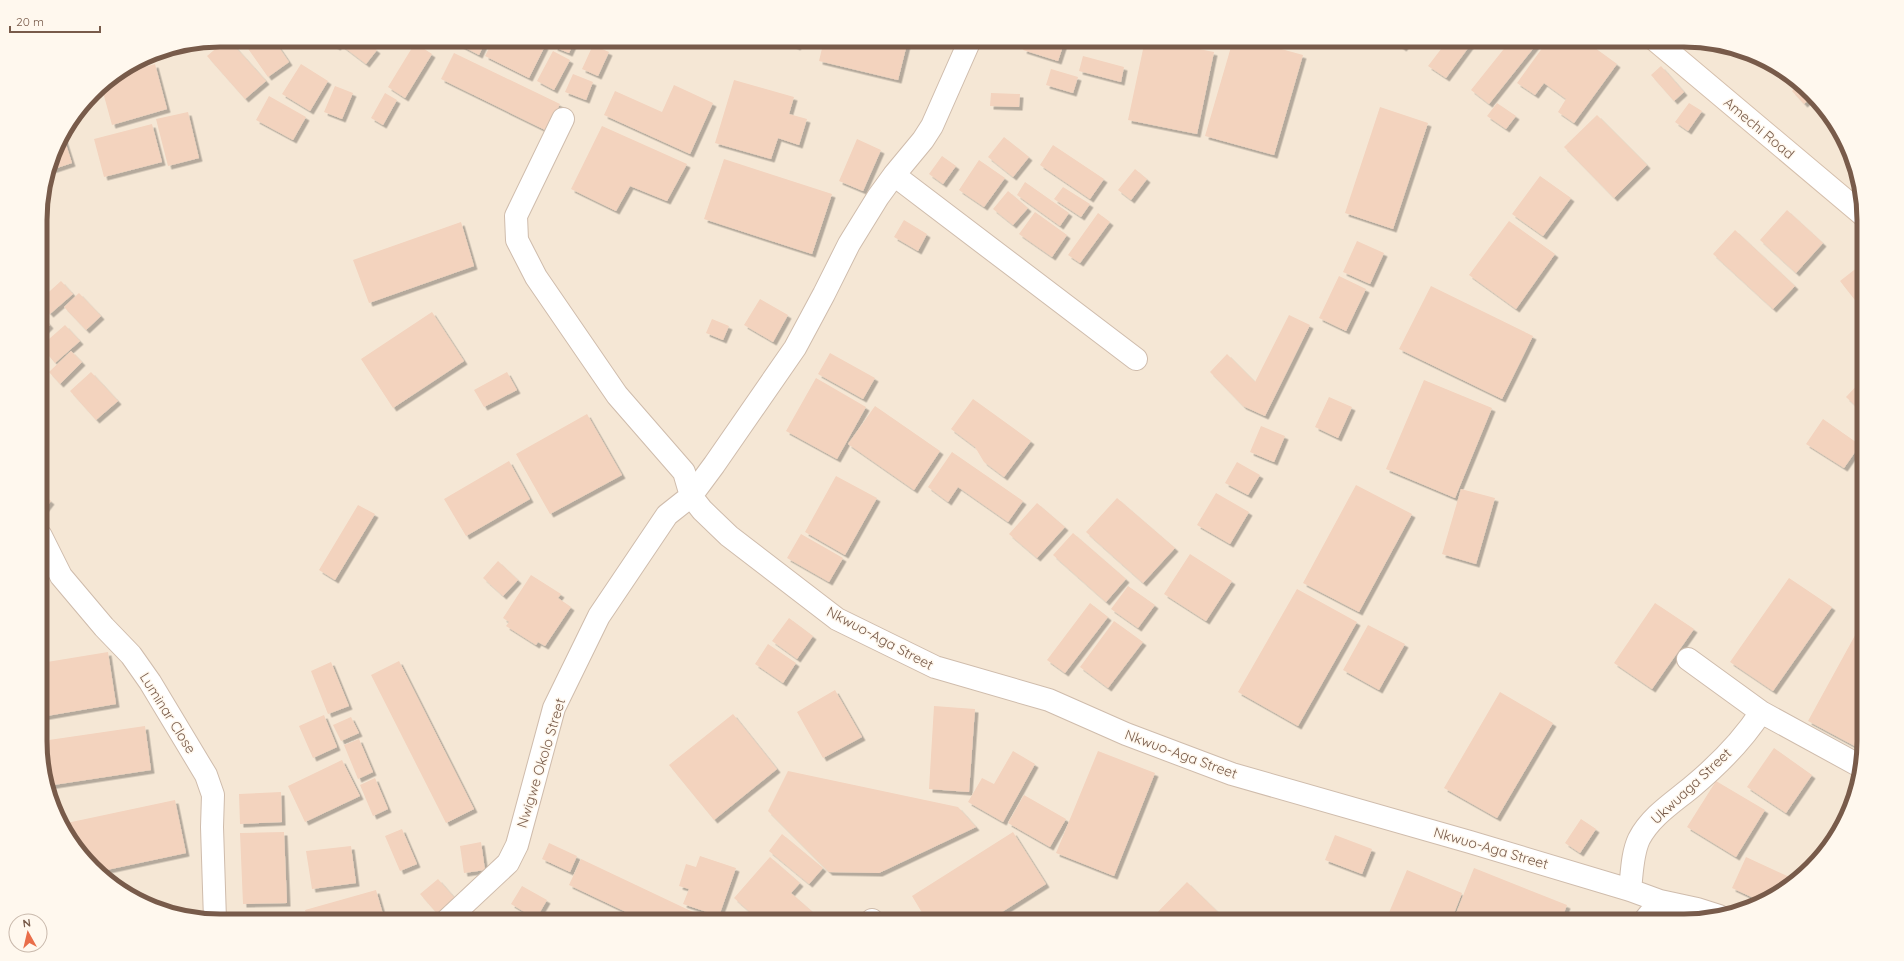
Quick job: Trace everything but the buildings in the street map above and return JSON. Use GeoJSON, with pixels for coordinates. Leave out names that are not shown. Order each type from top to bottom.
{"type":"FeatureCollection","features":[{"type":"Feature","properties":{"kind":"street","name":"Nwigwe Okolo Street"},"geometry":{"type":"LineString","coordinates":[[453,914],[508,863],[517,845],[554,708],[599,616],[667,515],[691,496],[795,348],[849,244],[894,175],[923,140],[932,126],[967,47]]}},
{"type":"Feature","properties":{"kind":"street","name":"Amechi Road"},"geometry":{"type":"LineString","coordinates":[[1663,47],[1857,211]]}},
{"type":"Feature","properties":{"kind":"street"},"geometry":{"type":"LineString","coordinates":[[563,119],[516,216],[517,240],[536,277],[617,395],[684,472],[691,496]]}},
{"type":"Feature","properties":{"kind":"street"},"geometry":{"type":"LineString","coordinates":[[894,175],[1136,359]]}},
{"type":"Feature","properties":{"kind":"street","name":"Nkwuo-Aga Street"},"geometry":{"type":"LineString","coordinates":[[691,496],[729,536],[837,619],[934,667],[1049,700],[1126,734],[1232,774],[1630,890],[1660,901],[1708,913]]}},
{"type":"Feature","properties":{"kind":"street","name":"Luminar Close"},"geometry":{"type":"LineString","coordinates":[[47,548],[61,576],[104,627],[131,654],[206,775],[213,795],[212,827],[215,914]]}},
{"type":"Feature","properties":{"kind":"street"},"geometry":{"type":"LineString","coordinates":[[1688,659],[1761,712],[1856,764]]}},
{"type":"Feature","properties":{"kind":"street","name":"Ukwuaga Street"},"geometry":{"type":"LineString","coordinates":[[1630,890],[1633,863],[1639,840],[1652,820],[1718,763],[1749,730],[1761,712]]}},
{"type":"Feature","properties":{"kind":"street"},"geometry":{"type":"LineString","coordinates":[[1650,914],[1660,901]]}},
{"type":"Feature","properties":{"kind":"shaded area"},"geometry":{"type":"Polygon","coordinates":[[[209,47],[1695,47],[1717,50],[1750,60],[1780,76],[1798,90],[1814,106],[1828,124],[1844,154],[1856,198],[1857,752],[1854,774],[1844,807],[1828,837],[1814,855],[1798,871],[1780,885],[1750,901],[1739,905],[1717,911],[1695,914],[209,914],[187,911],[154,901],[124,885],[106,871],[90,855],[76,837],[60,807],[48,763],[47,209],[50,187],[60,154],[76,124],[90,106],[106,90],[124,76],[154,60],[187,50],[209,47]]]}}]}
